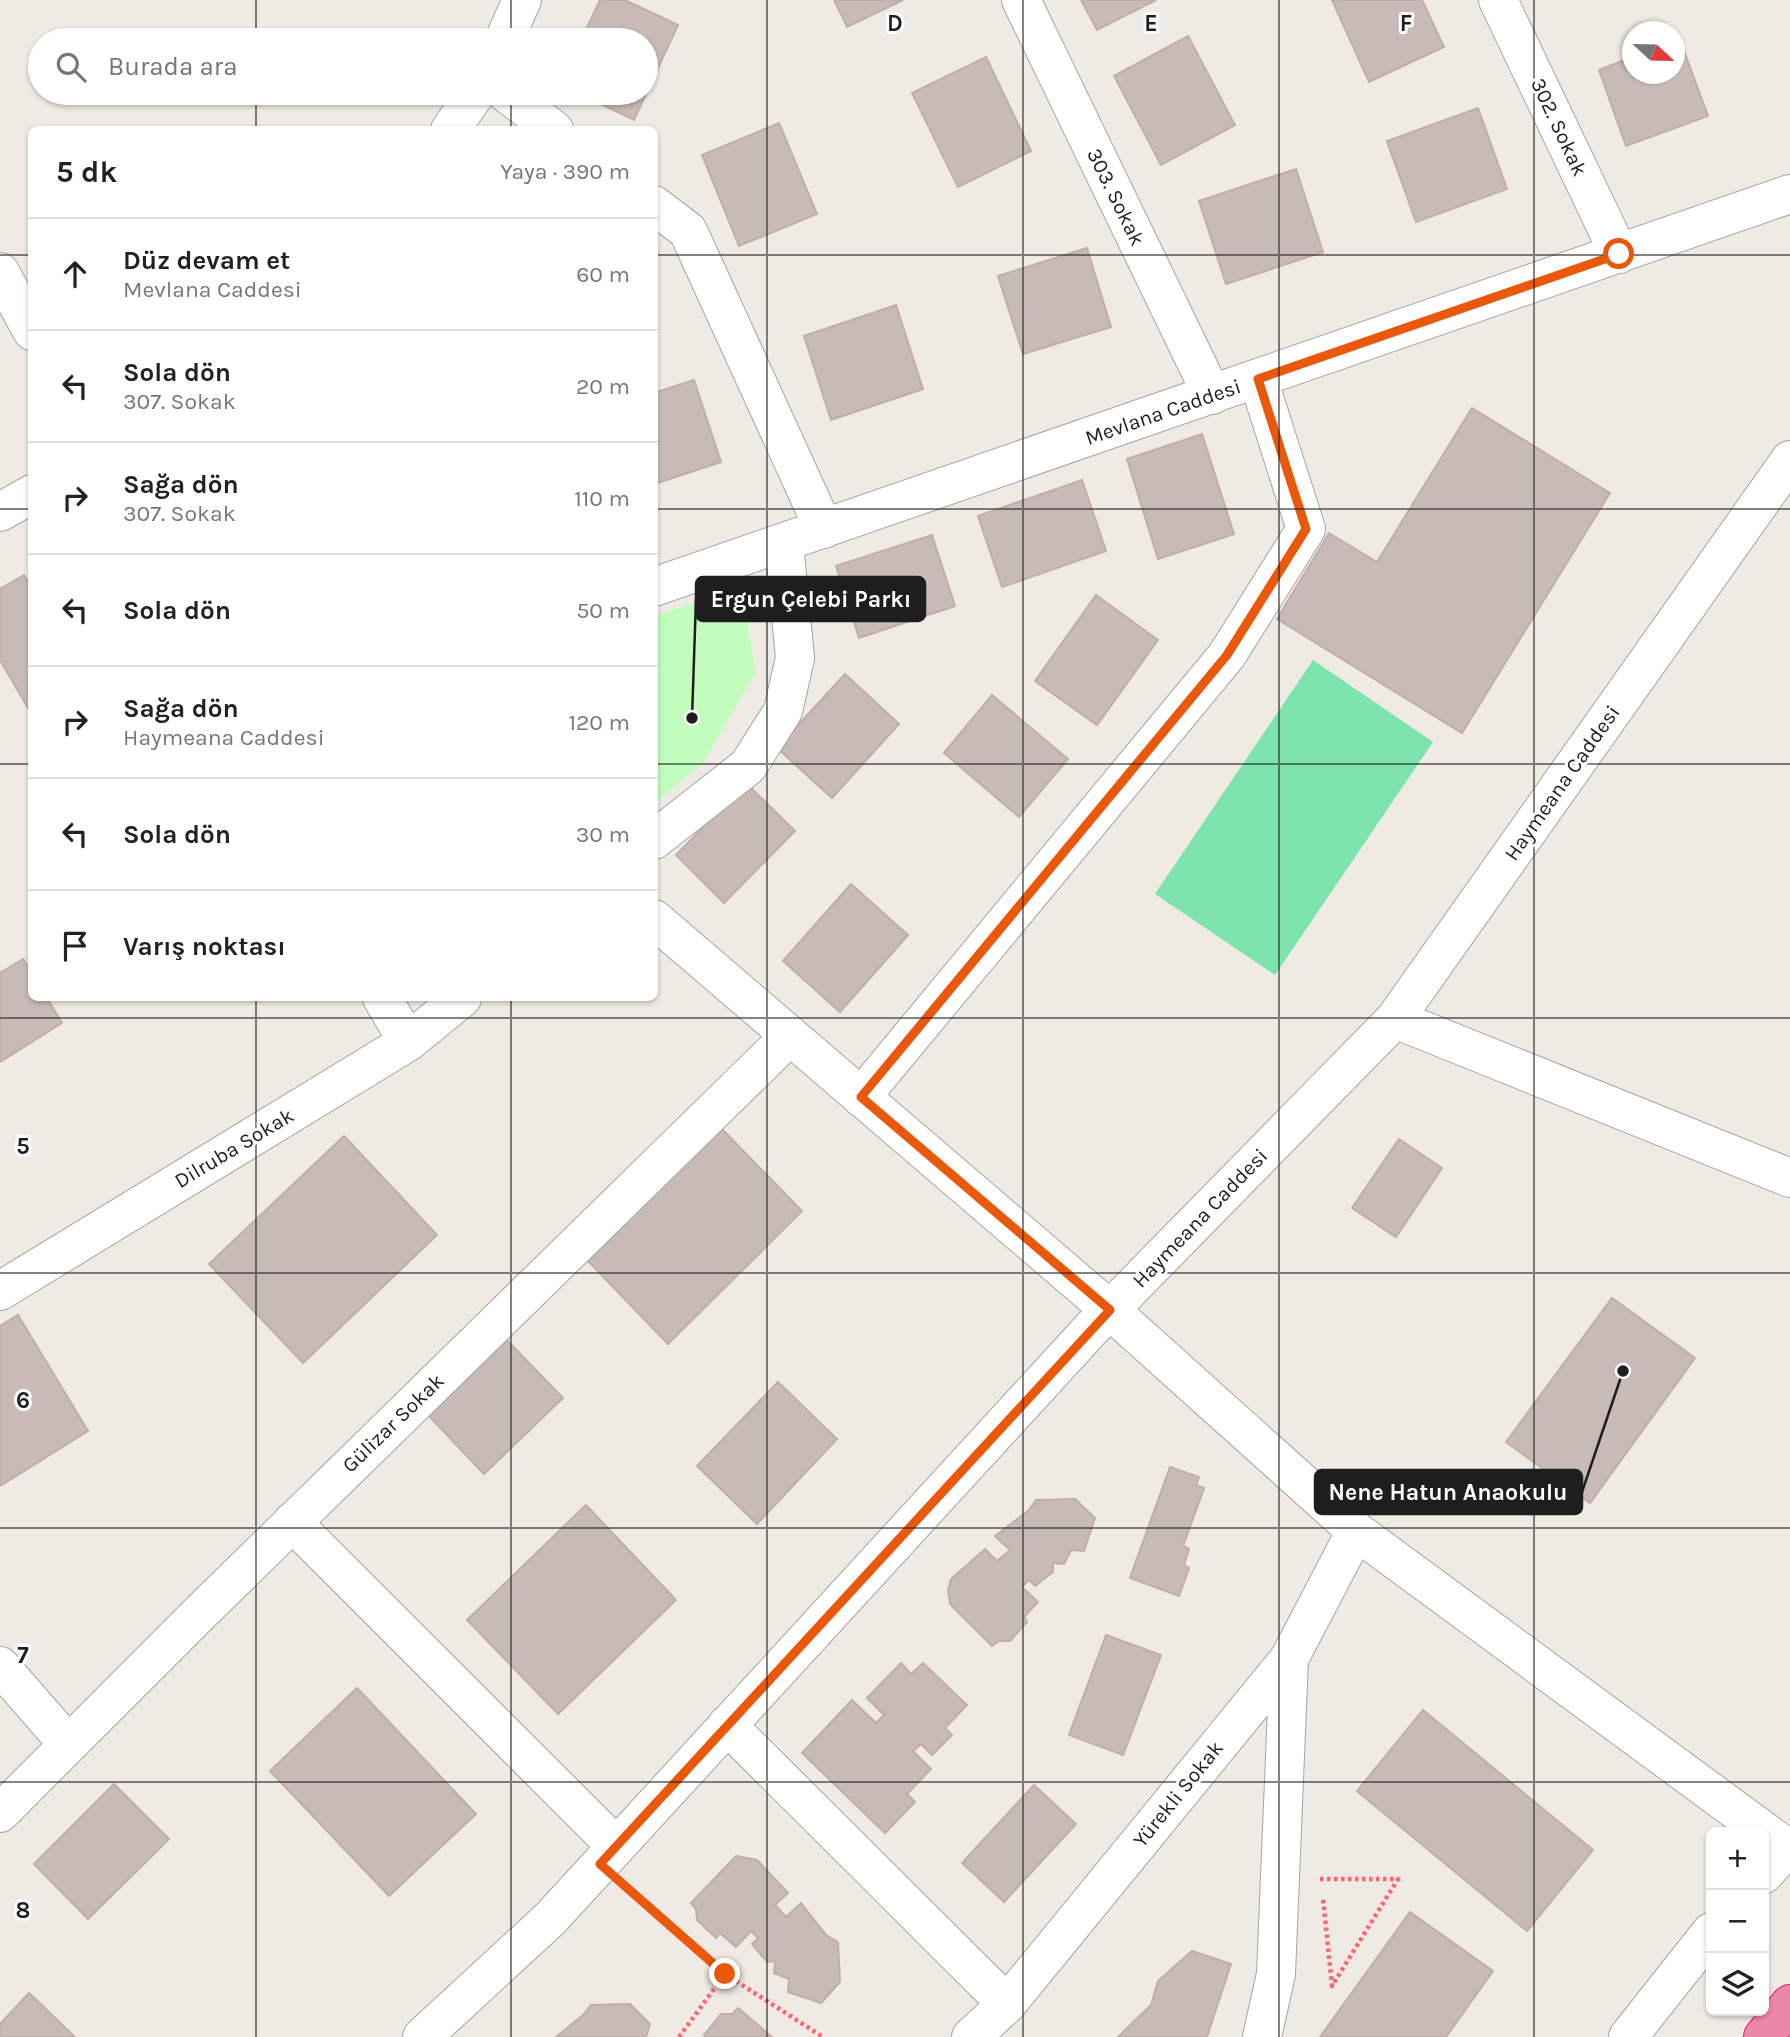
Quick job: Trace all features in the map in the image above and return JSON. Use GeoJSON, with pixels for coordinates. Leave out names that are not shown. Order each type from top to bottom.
{"type":"FeatureCollection","features":[{"type":"Feature","properties":{"kind":"highway"},"geometry":{"type":"LineString","coordinates":[[1763,2037],[1790,2004]]}},
{"type":"Feature","properties":{"kind":"street"},"geometry":{"type":"LineString","coordinates":[[509,28],[522,0]]}},
{"type":"Feature","properties":{"kind":"street","name":"303. Sokak"},"geometry":{"type":"LineString","coordinates":[[1021,0],[1212,395]]}},
{"type":"Feature","properties":{"kind":"street","name":"302. Sokak"},"geometry":{"type":"LineString","coordinates":[[1498,0],[1619,254]]}},
{"type":"Feature","properties":{"kind":"street"},"geometry":{"type":"LineString","coordinates":[[453,126],[468,105]]}},
{"type":"Feature","properties":{"kind":"street"},"geometry":{"type":"LineString","coordinates":[[522,105],[549,126]]}},
{"type":"Feature","properties":{"kind":"street","name":"Mevlana Caddesi"},"geometry":{"type":"LineString","coordinates":[[658,586],[1790,194]]}},
{"type":"Feature","properties":{"kind":"street"},"geometry":{"type":"LineString","coordinates":[[658,208],[688,231],[824,528]]}},
{"type":"Feature","properties":{"kind":"street"},"geometry":{"type":"LineString","coordinates":[[15,290],[28,321]]}},
{"type":"Feature","properties":{"kind":"street"},"geometry":{"type":"LineString","coordinates":[[861,1097],[1227,655],[1306,529],[1258,379]]}},
{"type":"Feature","properties":{"kind":"street","name":"Haymeana Caddesi"},"geometry":{"type":"LineString","coordinates":[[422,2037],[550,1919],[1110,1310],[1395,1019],[1790,460]]}},
{"type":"Feature","properties":{"kind":"street"},"geometry":{"type":"LineString","coordinates":[[0,512],[28,496]]}},
{"type":"Feature","properties":{"kind":"street"},"geometry":{"type":"LineString","coordinates":[[658,837],[748,766],[783,711],[795,658],[784,543]]}},
{"type":"Feature","properties":{"kind":"street"},"geometry":{"type":"LineString","coordinates":[[658,922],[1110,1310],[1356,1531],[1780,1855]]}},
{"type":"Feature","properties":{"kind":"street"},"geometry":{"type":"LineString","coordinates":[[384,1001],[408,1042]]}},
{"type":"Feature","properties":{"kind":"street","name":"Dilruba Sokak"},"geometry":{"type":"LineString","coordinates":[[0,1291],[408,1042],[458,1001]]}},
{"type":"Feature","properties":{"kind":"street"},"geometry":{"type":"LineString","coordinates":[[1395,1019],[1790,1178]]}},
{"type":"Feature","properties":{"kind":"street","name":"Gülizar Sokak"},"geometry":{"type":"LineString","coordinates":[[0,1813],[292,1522],[790,1035]]}},
{"type":"Feature","properties":{"kind":"street"},"geometry":{"type":"LineString","coordinates":[[292,1522],[608,1855]]}},
{"type":"Feature","properties":{"kind":"street","name":"Yürekli Sokak"},"geometry":{"type":"LineString","coordinates":[[971,2037],[1007,2004],[1289,1658],[1356,1531]]}},
{"type":"Feature","properties":{"kind":"street"},"geometry":{"type":"LineString","coordinates":[[1262,2037],[1276,1974],[1289,1658]]}},
{"type":"Feature","properties":{"kind":"street"},"geometry":{"type":"LineString","coordinates":[[0,1666],[68,1744]]}},
{"type":"Feature","properties":{"kind":"street"},"geometry":{"type":"LineString","coordinates":[[727,1725],[1007,2004]]}},
{"type":"Feature","properties":{"kind":"street"},"geometry":{"type":"LineString","coordinates":[[1628,2037],[1706,1938]]}},
{"type":"Feature","properties":{"kind":"path"},"geometry":{"type":"LineString","coordinates":[[608,1855],[725,1974],[823,2037]]}},
{"type":"Feature","properties":{"kind":"path"},"geometry":{"type":"LineString","coordinates":[[1280,1880],[1321,1879],[1398,1879],[1332,1986],[1321,1879]]}},
{"type":"Feature","properties":{"kind":"path"},"geometry":{"type":"LineString","coordinates":[[679,2037],[725,1974]]}},
{"type":"Feature","properties":{"kind":"green space"},"geometry":{"type":"Polygon","coordinates":[[[740,587],[756,672],[703,763],[658,800],[658,615],[740,587]]]}},
{"type":"Feature","properties":{"kind":"green space"},"geometry":{"type":"Polygon","coordinates":[[[1313,660],[1433,742],[1275,975],[1155,894],[1313,660]]]}},
{"type":"Feature","properties":{"kind":"building"},"geometry":{"type":"Polygon","coordinates":[[[600,0],[625,0],[678,25],[658,68],[658,28],[587,28],[600,0]]]}},
{"type":"Feature","properties":{"kind":"building"},"geometry":{"type":"Polygon","coordinates":[[[834,0],[903,0],[847,27],[834,0]]]}},
{"type":"Feature","properties":{"kind":"building"},"geometry":{"type":"Polygon","coordinates":[[[1081,0],[1156,0],[1097,30],[1081,0]]]}},
{"type":"Feature","properties":{"kind":"building"},"geometry":{"type":"Polygon","coordinates":[[[1332,0],[1422,0],[1444,47],[1369,82],[1332,0]]]}},
{"type":"Feature","properties":{"kind":"building"},"geometry":{"type":"Polygon","coordinates":[[[1188,36],[1235,125],[1161,165],[1114,76],[1188,36]]]}},
{"type":"Feature","properties":{"kind":"building"},"geometry":{"type":"Polygon","coordinates":[[[1685,54],[1708,116],[1626,146],[1599,70],[1622,61],[1622,84],[1685,84],[1685,54]]]}},
{"type":"Feature","properties":{"kind":"building"},"geometry":{"type":"Polygon","coordinates":[[[986,57],[1031,151],[958,187],[912,93],[986,57]]]}},
{"type":"Feature","properties":{"kind":"building"},"geometry":{"type":"Polygon","coordinates":[[[603,105],[641,105],[634,120],[603,105]]]}},
{"type":"Feature","properties":{"kind":"building"},"geometry":{"type":"Polygon","coordinates":[[[1478,108],[1507,189],[1416,222],[1387,141],[1478,108]]]}},
{"type":"Feature","properties":{"kind":"building"},"geometry":{"type":"Polygon","coordinates":[[[779,123],[817,214],[739,246],[702,155],[779,123]]]}},
{"type":"Feature","properties":{"kind":"building"},"geometry":{"type":"Polygon","coordinates":[[[1296,169],[1323,252],[1226,284],[1199,201],[1296,169]]]}},
{"type":"Feature","properties":{"kind":"building"},"geometry":{"type":"Polygon","coordinates":[[[1087,248],[1111,327],[1023,354],[998,276],[1087,248]]]}},
{"type":"Feature","properties":{"kind":"building"},"geometry":{"type":"Polygon","coordinates":[[[896,305],[923,389],[831,420],[804,336],[896,305]]]}},
{"type":"Feature","properties":{"kind":"building"},"geometry":{"type":"Polygon","coordinates":[[[694,380],[721,462],[658,483],[658,392],[694,380]]]}},
{"type":"Feature","properties":{"kind":"building"},"geometry":{"type":"Polygon","coordinates":[[[1472,408],[1610,493],[1462,733],[1277,619],[1329,533],[1377,562],[1472,408]]]}},
{"type":"Feature","properties":{"kind":"building"},"geometry":{"type":"Polygon","coordinates":[[[1202,434],[1234,534],[1158,559],[1127,459],[1202,434]]]}},
{"type":"Feature","properties":{"kind":"building"},"geometry":{"type":"Polygon","coordinates":[[[1082,480],[1106,551],[1002,587],[978,516],[1082,480]]]}},
{"type":"Feature","properties":{"kind":"building"},"geometry":{"type":"Polygon","coordinates":[[[932,535],[955,606],[859,638],[836,566],[932,535]]]}},
{"type":"Feature","properties":{"kind":"building"},"geometry":{"type":"Polygon","coordinates":[[[24,575],[28,582],[28,708],[0,660],[0,589],[24,575]]]}},
{"type":"Feature","properties":{"kind":"building"},"geometry":{"type":"Polygon","coordinates":[[[1096,595],[1158,640],[1097,725],[1035,681],[1096,595]]]}},
{"type":"Feature","properties":{"kind":"building"},"geometry":{"type":"Polygon","coordinates":[[[845,674],[899,724],[832,798],[777,748],[845,674]]]}},
{"type":"Feature","properties":{"kind":"building"},"geometry":{"type":"Polygon","coordinates":[[[992,695],[1068,759],[1019,817],[944,753],[992,695]]]}},
{"type":"Feature","properties":{"kind":"building"},"geometry":{"type":"Polygon","coordinates":[[[746,783],[795,831],[724,903],[676,855],[746,783]]]}},
{"type":"Feature","properties":{"kind":"building"},"geometry":{"type":"Polygon","coordinates":[[[851,884],[908,935],[840,1012],[783,961],[851,884]]]}},
{"type":"Feature","properties":{"kind":"building"},"geometry":{"type":"Polygon","coordinates":[[[23,959],[28,967],[28,1001],[49,1001],[62,1023],[0,1062],[0,973],[23,959]]]}},
{"type":"Feature","properties":{"kind":"building"},"geometry":{"type":"Polygon","coordinates":[[[721,1128],[802,1211],[668,1344],[587,1260],[721,1128]]]}},
{"type":"Feature","properties":{"kind":"building"},"geometry":{"type":"Polygon","coordinates":[[[344,1136],[437,1235],[303,1363],[209,1264],[344,1136]]]}},
{"type":"Feature","properties":{"kind":"building"},"geometry":{"type":"Polygon","coordinates":[[[1399,1139],[1442,1168],[1396,1237],[1352,1208],[1399,1139]]]}},
{"type":"Feature","properties":{"kind":"building"},"geometry":{"type":"Polygon","coordinates":[[[1612,1298],[1695,1358],[1590,1503],[1506,1442],[1612,1298]]]}},
{"type":"Feature","properties":{"kind":"building"},"geometry":{"type":"Polygon","coordinates":[[[18,1315],[88,1431],[0,1486],[0,1326],[18,1315]]]}},
{"type":"Feature","properties":{"kind":"building"},"geometry":{"type":"Polygon","coordinates":[[[505,1338],[563,1398],[484,1474],[427,1414],[505,1338]]]}},
{"type":"Feature","properties":{"kind":"building"},"geometry":{"type":"Polygon","coordinates":[[[778,1382],[837,1439],[757,1524],[697,1466],[778,1382]]]}},
{"type":"Feature","properties":{"kind":"building"},"geometry":{"type":"Polygon","coordinates":[[[1170,1467],[1199,1477],[1196,1485],[1204,1488],[1183,1546],[1189,1549],[1184,1565],[1189,1568],[1179,1596],[1130,1578],[1170,1467]]]}},
{"type":"Feature","properties":{"kind":"building"},"geometry":{"type":"Polygon","coordinates":[[[1075,1499],[1095,1518],[1084,1551],[1071,1550],[1064,1564],[1053,1563],[1053,1572],[1035,1586],[1029,1580],[1022,1587],[1038,1602],[1024,1617],[1027,1622],[1010,1641],[999,1641],[992,1646],[950,1604],[948,1590],[951,1579],[985,1549],[997,1561],[1010,1550],[995,1536],[1029,1510],[1036,1500],[1075,1499]]]}},
{"type":"Feature","properties":{"kind":"building"},"geometry":{"type":"Polygon","coordinates":[[[586,1505],[676,1600],[558,1714],[467,1620],[586,1505]]]}},
{"type":"Feature","properties":{"kind":"building"},"geometry":{"type":"Polygon","coordinates":[[[1106,1635],[1161,1655],[1123,1755],[1069,1735],[1106,1635]]]}},
{"type":"Feature","properties":{"kind":"building"},"geometry":{"type":"Polygon","coordinates":[[[901,1663],[911,1674],[923,1663],[967,1705],[945,1728],[952,1735],[932,1755],[921,1744],[913,1751],[931,1769],[907,1794],[915,1802],[885,1833],[802,1753],[852,1700],[876,1723],[884,1715],[867,1698],[901,1663]]]}},
{"type":"Feature","properties":{"kind":"building"},"geometry":{"type":"Polygon","coordinates":[[[357,1688],[476,1814],[389,1896],[270,1771],[357,1688]]]}},
{"type":"Feature","properties":{"kind":"building"},"geometry":{"type":"Polygon","coordinates":[[[1423,1710],[1593,1850],[1527,1931],[1357,1791],[1423,1710]]]}},
{"type":"Feature","properties":{"kind":"building"},"geometry":{"type":"Polygon","coordinates":[[[114,1784],[169,1839],[88,1919],[34,1864],[114,1784]]]}},
{"type":"Feature","properties":{"kind":"building"},"geometry":{"type":"Polygon","coordinates":[[[1034,1785],[1076,1824],[1004,1902],[962,1863],[1034,1785]]]}},
{"type":"Feature","properties":{"kind":"building"},"geometry":{"type":"Polygon","coordinates":[[[736,1856],[757,1860],[788,1893],[775,1905],[786,1917],[801,1903],[827,1936],[838,1942],[840,1982],[821,2003],[788,1992],[789,1979],[774,1973],[775,1961],[767,1962],[752,1944],[758,1938],[751,1931],[736,1947],[720,1933],[716,1938],[697,1920],[696,1909],[691,1903],[736,1856]]]}},
{"type":"Feature","properties":{"kind":"building"},"geometry":{"type":"Polygon","coordinates":[[[1410,1912],[1493,1971],[1446,2037],[1320,2037],[1410,1912]]]}},
{"type":"Feature","properties":{"kind":"building"},"geometry":{"type":"Polygon","coordinates":[[[1192,1951],[1231,1964],[1207,2037],[1118,2037],[1151,2005],[1158,1981],[1192,1951]]]}},
{"type":"Feature","properties":{"kind":"building"},"geometry":{"type":"Polygon","coordinates":[[[29,1993],[75,2037],[0,2037],[0,2024],[29,1993]]]}},
{"type":"Feature","properties":{"kind":"building"},"geometry":{"type":"Polygon","coordinates":[[[630,2004],[650,2024],[646,2037],[556,2037],[591,2005],[630,2004]]]}},
{"type":"Feature","properties":{"kind":"building"},"geometry":{"type":"Polygon","coordinates":[[[738,2008],[772,2037],[704,2035],[721,2014],[732,2014],[738,2008]]]}},
{"type":"Feature","properties":{"kind":"place","name":"Ergun Çelebi Parkı"},"geometry":{"type":"Point","coordinates":[692,718]}},
{"type":"Feature","properties":{"kind":"place","name":"Nene Hatun Anaokulu"},"geometry":{"type":"Point","coordinates":[1623,1371]}},
{"type":"Feature","properties":{"kind":"route"},"geometry":{"type":"LineString","coordinates":[[725,1974],[600,1864],[1110,1310],[861,1097],[1227,655],[1306,529],[1258,379],[1619,254]]}}]}
